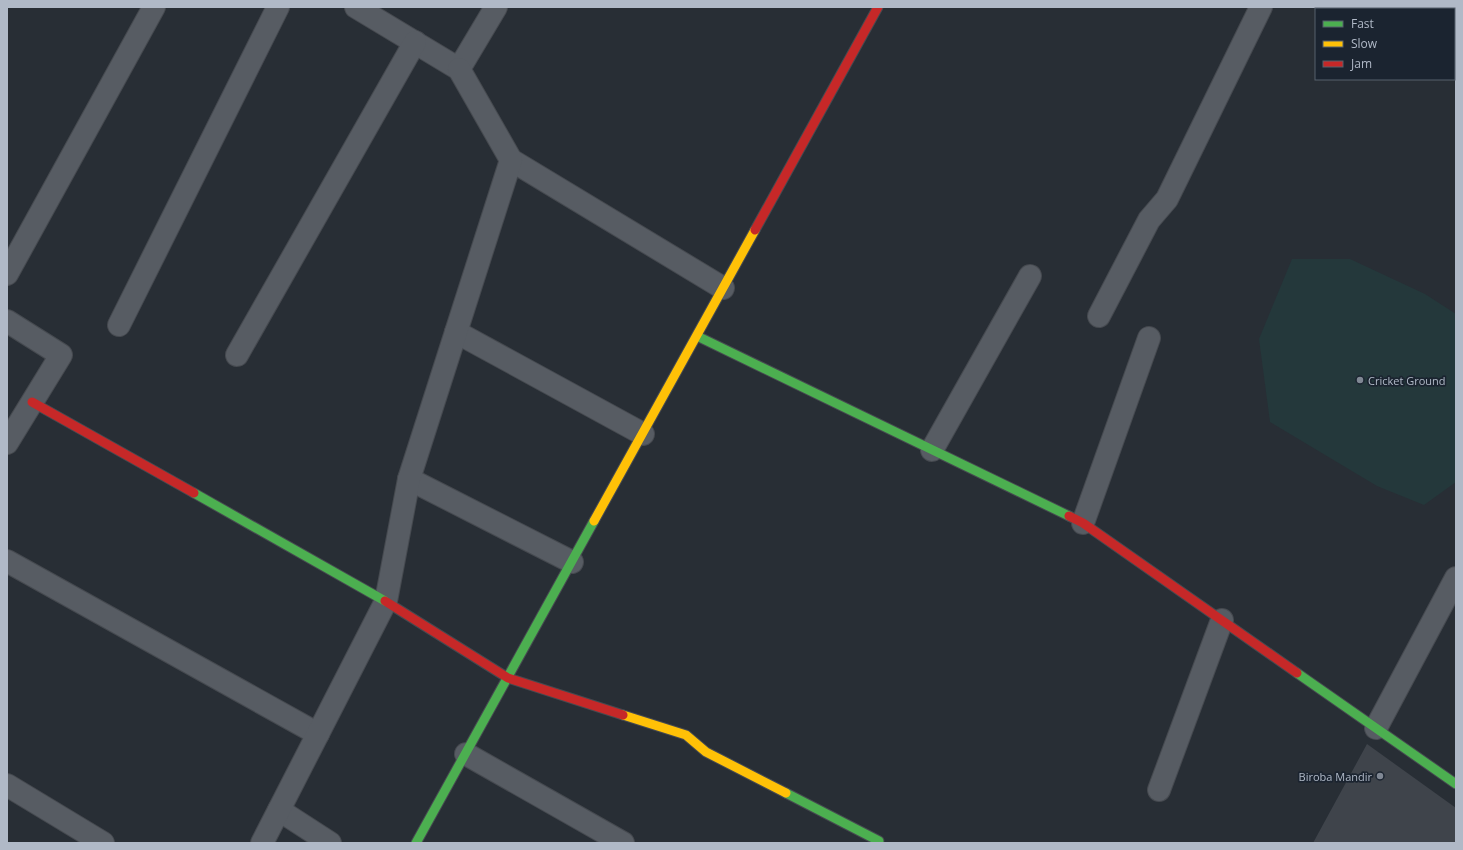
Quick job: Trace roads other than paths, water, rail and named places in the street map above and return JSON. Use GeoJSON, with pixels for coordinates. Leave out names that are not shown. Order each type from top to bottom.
{"type":"FeatureCollection","features":[{"type":"Feature","properties":{"kind":"street"},"geometry":{"type":"LineString","coordinates":[[7,274],[154,7]]}},
{"type":"Feature","properties":{"kind":"street"},"geometry":{"type":"LineString","coordinates":[[119,325],[278,7]]}},
{"type":"Feature","properties":{"kind":"street"},"geometry":{"type":"LineString","coordinates":[[356,7],[459,69],[511,160],[723,288]]}},
{"type":"Feature","properties":{"kind":"street"},"geometry":{"type":"LineString","coordinates":[[459,69],[496,7]]}},
{"type":"Feature","properties":{"kind":"street"},"geometry":{"type":"LineString","coordinates":[[416,843],[878,7]]}},
{"type":"Feature","properties":{"kind":"street"},"geometry":{"type":"LineString","coordinates":[[1099,316],[1149,220],[1167,199],[1261,7]]}},
{"type":"Feature","properties":{"kind":"street"},"geometry":{"type":"LineString","coordinates":[[237,355],[415,42]]}},
{"type":"Feature","properties":{"kind":"street"},"geometry":{"type":"LineString","coordinates":[[262,843],[386,601],[409,479],[511,160]]}},
{"type":"Feature","properties":{"kind":"street"},"geometry":{"type":"LineString","coordinates":[[932,450],[1030,276]]}},
{"type":"Feature","properties":{"kind":"street"},"geometry":{"type":"LineString","coordinates":[[7,321],[61,355],[7,442]]}},
{"type":"Feature","properties":{"kind":"street"},"geometry":{"type":"LineString","coordinates":[[456,332],[643,434]]}},
{"type":"Feature","properties":{"kind":"street"},"geometry":{"type":"LineString","coordinates":[[697,336],[1083,523],[1456,784]]}},
{"type":"Feature","properties":{"kind":"street"},"geometry":{"type":"LineString","coordinates":[[1083,523],[1149,338]]}},
{"type":"Feature","properties":{"kind":"street"},"geometry":{"type":"LineString","coordinates":[[32,402],[386,601],[508,678],[686,735],[706,752],[879,841]]}},
{"type":"Feature","properties":{"kind":"street"},"geometry":{"type":"LineString","coordinates":[[409,479],[572,562]]}},
{"type":"Feature","properties":{"kind":"street"},"geometry":{"type":"LineString","coordinates":[[7,561],[318,734]]}},
{"type":"Feature","properties":{"kind":"street"},"geometry":{"type":"LineString","coordinates":[[1376,728],[1456,578]]}},
{"type":"Feature","properties":{"kind":"street"},"geometry":{"type":"LineString","coordinates":[[1159,790],[1222,620]]}},
{"type":"Feature","properties":{"kind":"street"},"geometry":{"type":"LineString","coordinates":[[466,754],[622,843]]}},
{"type":"Feature","properties":{"kind":"street"},"geometry":{"type":"LineString","coordinates":[[7,784],[103,843]]}},
{"type":"Feature","properties":{"kind":"street"},"geometry":{"type":"LineString","coordinates":[[279,810],[330,843]]}},
{"type":"Feature","properties":{"kind":"place","name":"Cricket Ground"},"geometry":{"type":"Point","coordinates":[1360,380]}},
{"type":"Feature","properties":{"kind":"place","name":"Biroba Mandir"},"geometry":{"type":"Point","coordinates":[1380,776]}}]}
